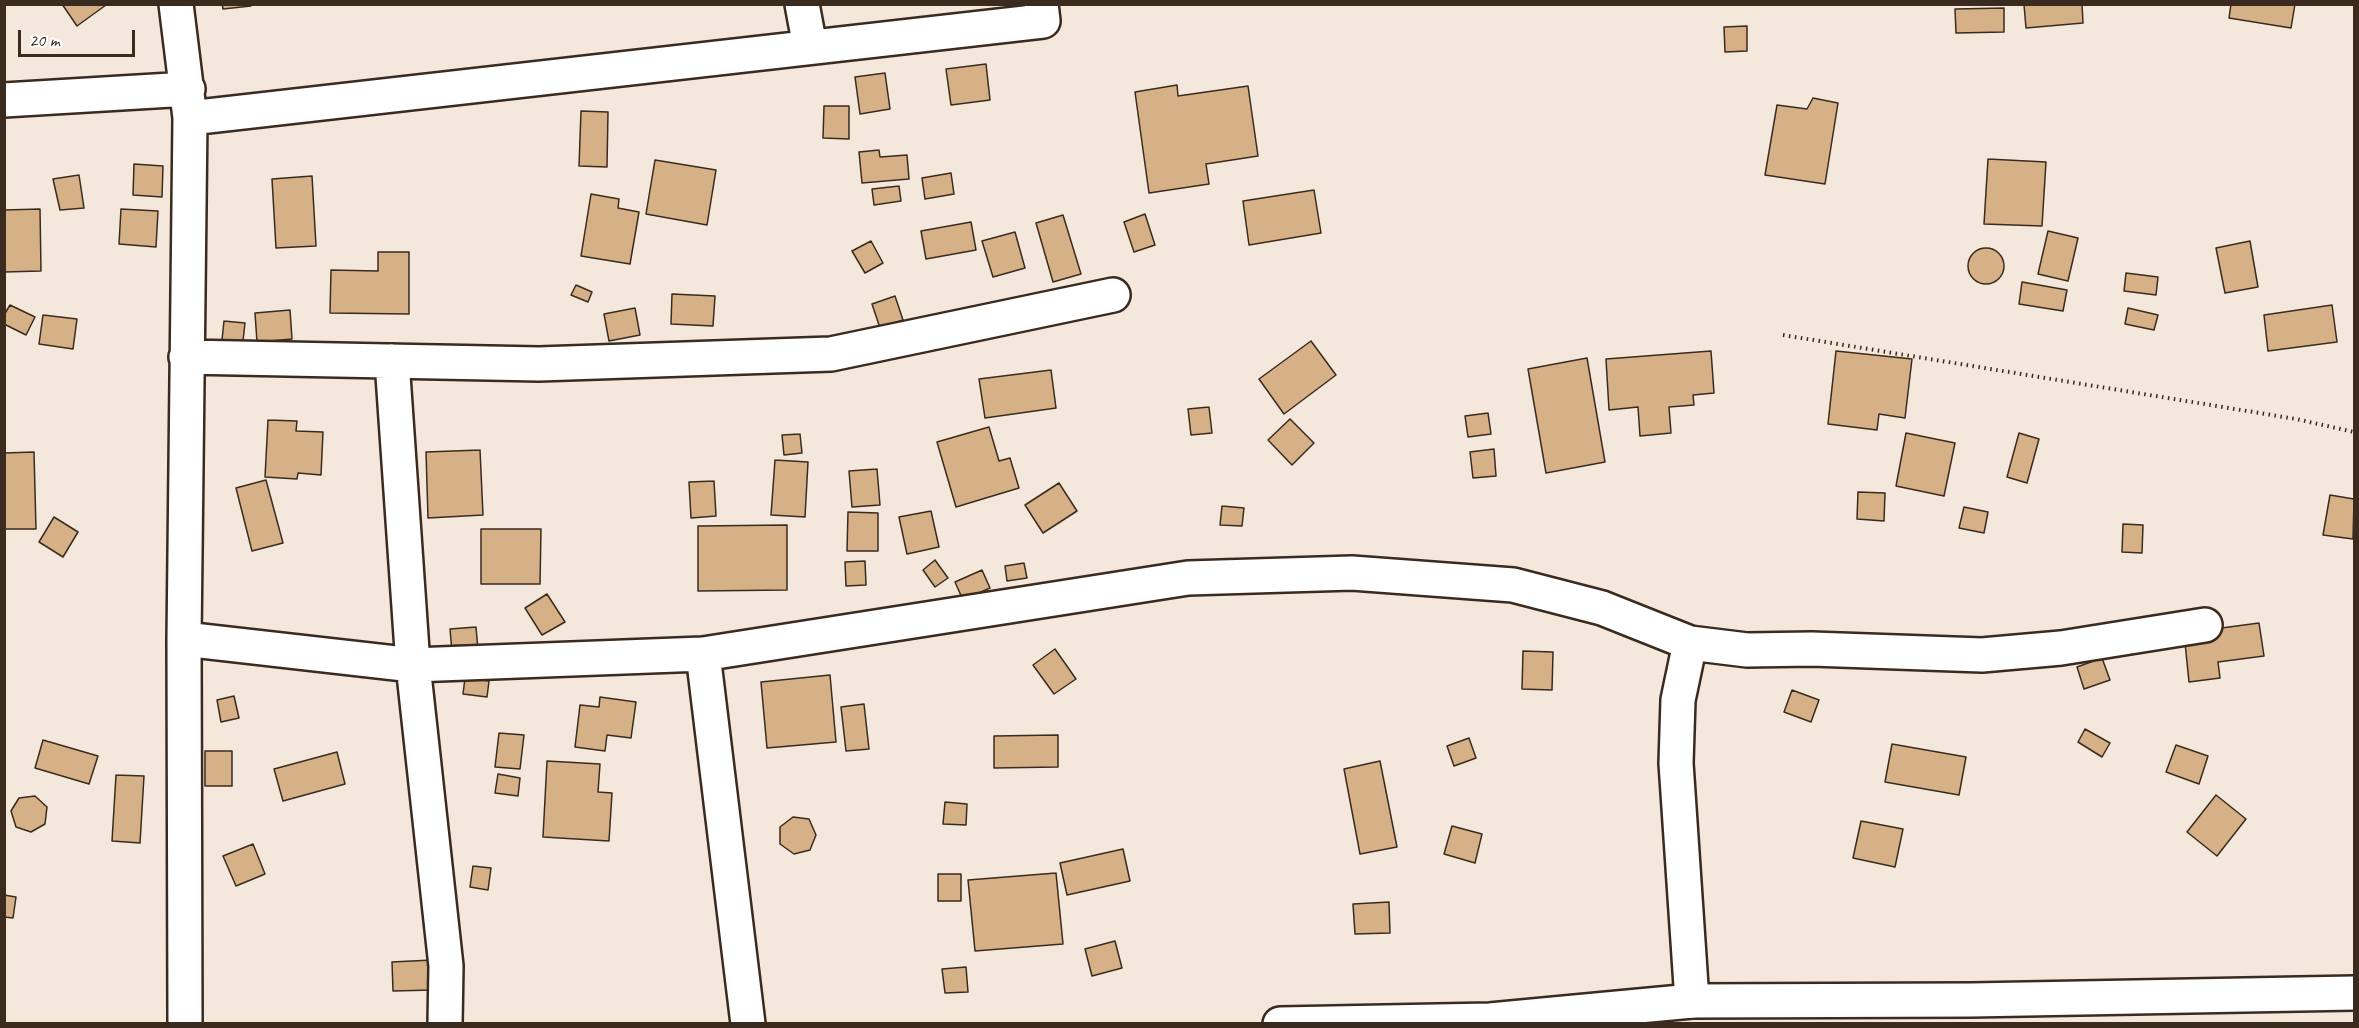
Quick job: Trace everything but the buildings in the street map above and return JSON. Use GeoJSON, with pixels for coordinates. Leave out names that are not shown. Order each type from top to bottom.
{"type":"FeatureCollection","features":[{"type":"Feature","properties":{"kind":"street"},"geometry":{"type":"LineString","coordinates":[[176,4],[189,104],[184,639],[185,1023]]}},
{"type":"Feature","properties":{"kind":"street"},"geometry":{"type":"LineString","coordinates":[[802,4],[810,47]]}},
{"type":"Feature","properties":{"kind":"street"},"geometry":{"type":"LineString","coordinates":[[4,100],[189,104],[810,47],[1043,21],[1041,4]]}},
{"type":"Feature","properties":{"kind":"street"},"geometry":{"type":"LineString","coordinates":[[186,357],[539,364],[831,354],[1113,295]]}},
{"type":"Feature","properties":{"kind":"street"},"geometry":{"type":"LineString","coordinates":[[392,361],[413,665],[446,966],[445,1023]]}},
{"type":"Feature","properties":{"kind":"street"},"geometry":{"type":"LineString","coordinates":[[184,639],[413,665],[703,654],[1188,578],[1352,573],[1513,585],[1602,608],[1690,643],[1747,650],[1812,649],[1982,655],[2061,648],[2205,626]]}},
{"type":"Feature","properties":{"kind":"street"},"geometry":{"type":"LineString","coordinates":[[1690,643],[1678,700],[1676,763],[1692,1001]]}},
{"type":"Feature","properties":{"kind":"street"},"geometry":{"type":"LineString","coordinates":[[703,654],[747,1023]]}},
{"type":"Feature","properties":{"kind":"street"},"geometry":{"type":"LineString","coordinates":[[1280,1023],[1490,1022],[1692,1001],[1971,1000],[2355,993]]}},
{"type":"Feature","properties":{"kind":"path"},"geometry":{"type":"LineString","coordinates":[[1783,335],[2296,418],[2355,432]]}}]}
